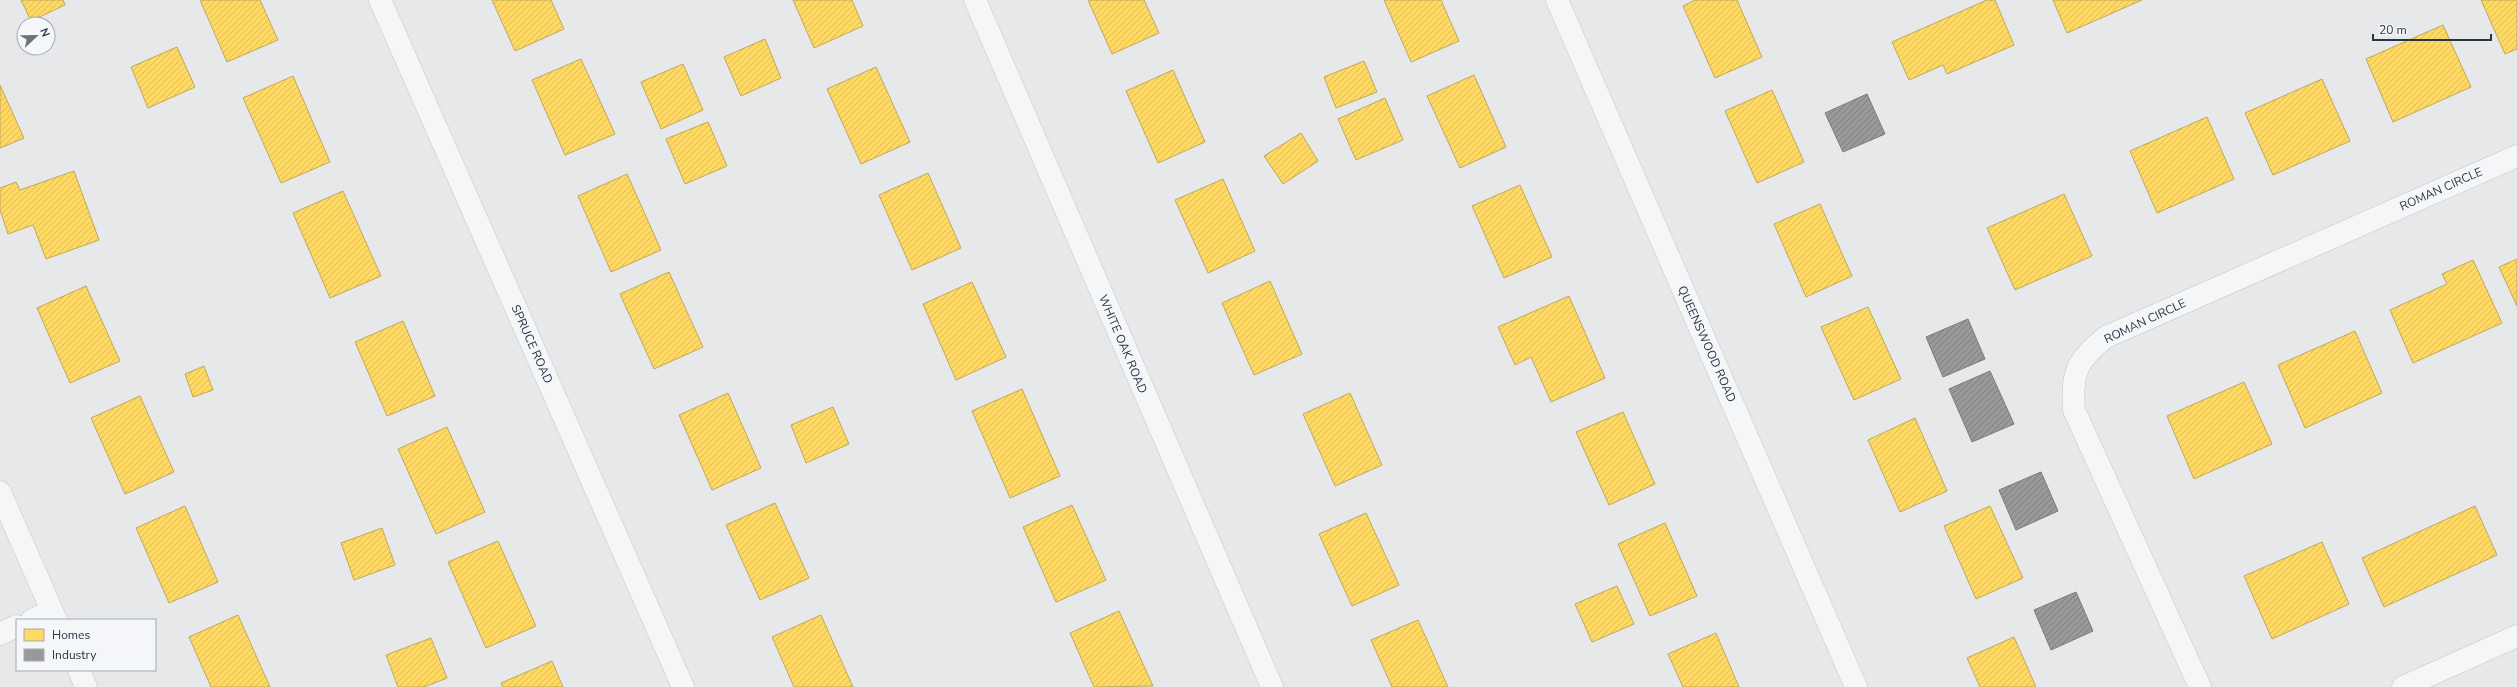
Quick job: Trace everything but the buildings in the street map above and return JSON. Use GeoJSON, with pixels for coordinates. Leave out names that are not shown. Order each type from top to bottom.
{"type":"FeatureCollection","features":[{"type":"Feature","properties":{"kind":"street","name":"SPRUCE ROAD"},"geometry":{"type":"LineString","coordinates":[[380,0],[683,687]]}},
{"type":"Feature","properties":{"kind":"street","name":"WHITE OAK ROAD"},"geometry":{"type":"LineString","coordinates":[[975,0],[1272,687]]}},
{"type":"Feature","properties":{"kind":"street","name":"QUEENSWOOD ROAD"},"geometry":{"type":"LineString","coordinates":[[1557,0],[1856,687]]}},
{"type":"Feature","properties":{"kind":"street","name":"ROMAN CIRCLE"},"geometry":{"type":"LineString","coordinates":[[2200,687],[2074,410],[2072,388],[2086,353],[2106,337],[2517,156]]}},
{"type":"Feature","properties":{"kind":"street"},"geometry":{"type":"LineString","coordinates":[[0,492],[54,616],[38,619]]}},
{"type":"Feature","properties":{"kind":"street"},"geometry":{"type":"LineString","coordinates":[[0,634],[16,626]]}},
{"type":"Feature","properties":{"kind":"street"},"geometry":{"type":"LineString","coordinates":[[2403,687],[2517,636]]}},
{"type":"Feature","properties":{"kind":"street"},"geometry":{"type":"LineString","coordinates":[[79,671],[86,687]]}}]}
